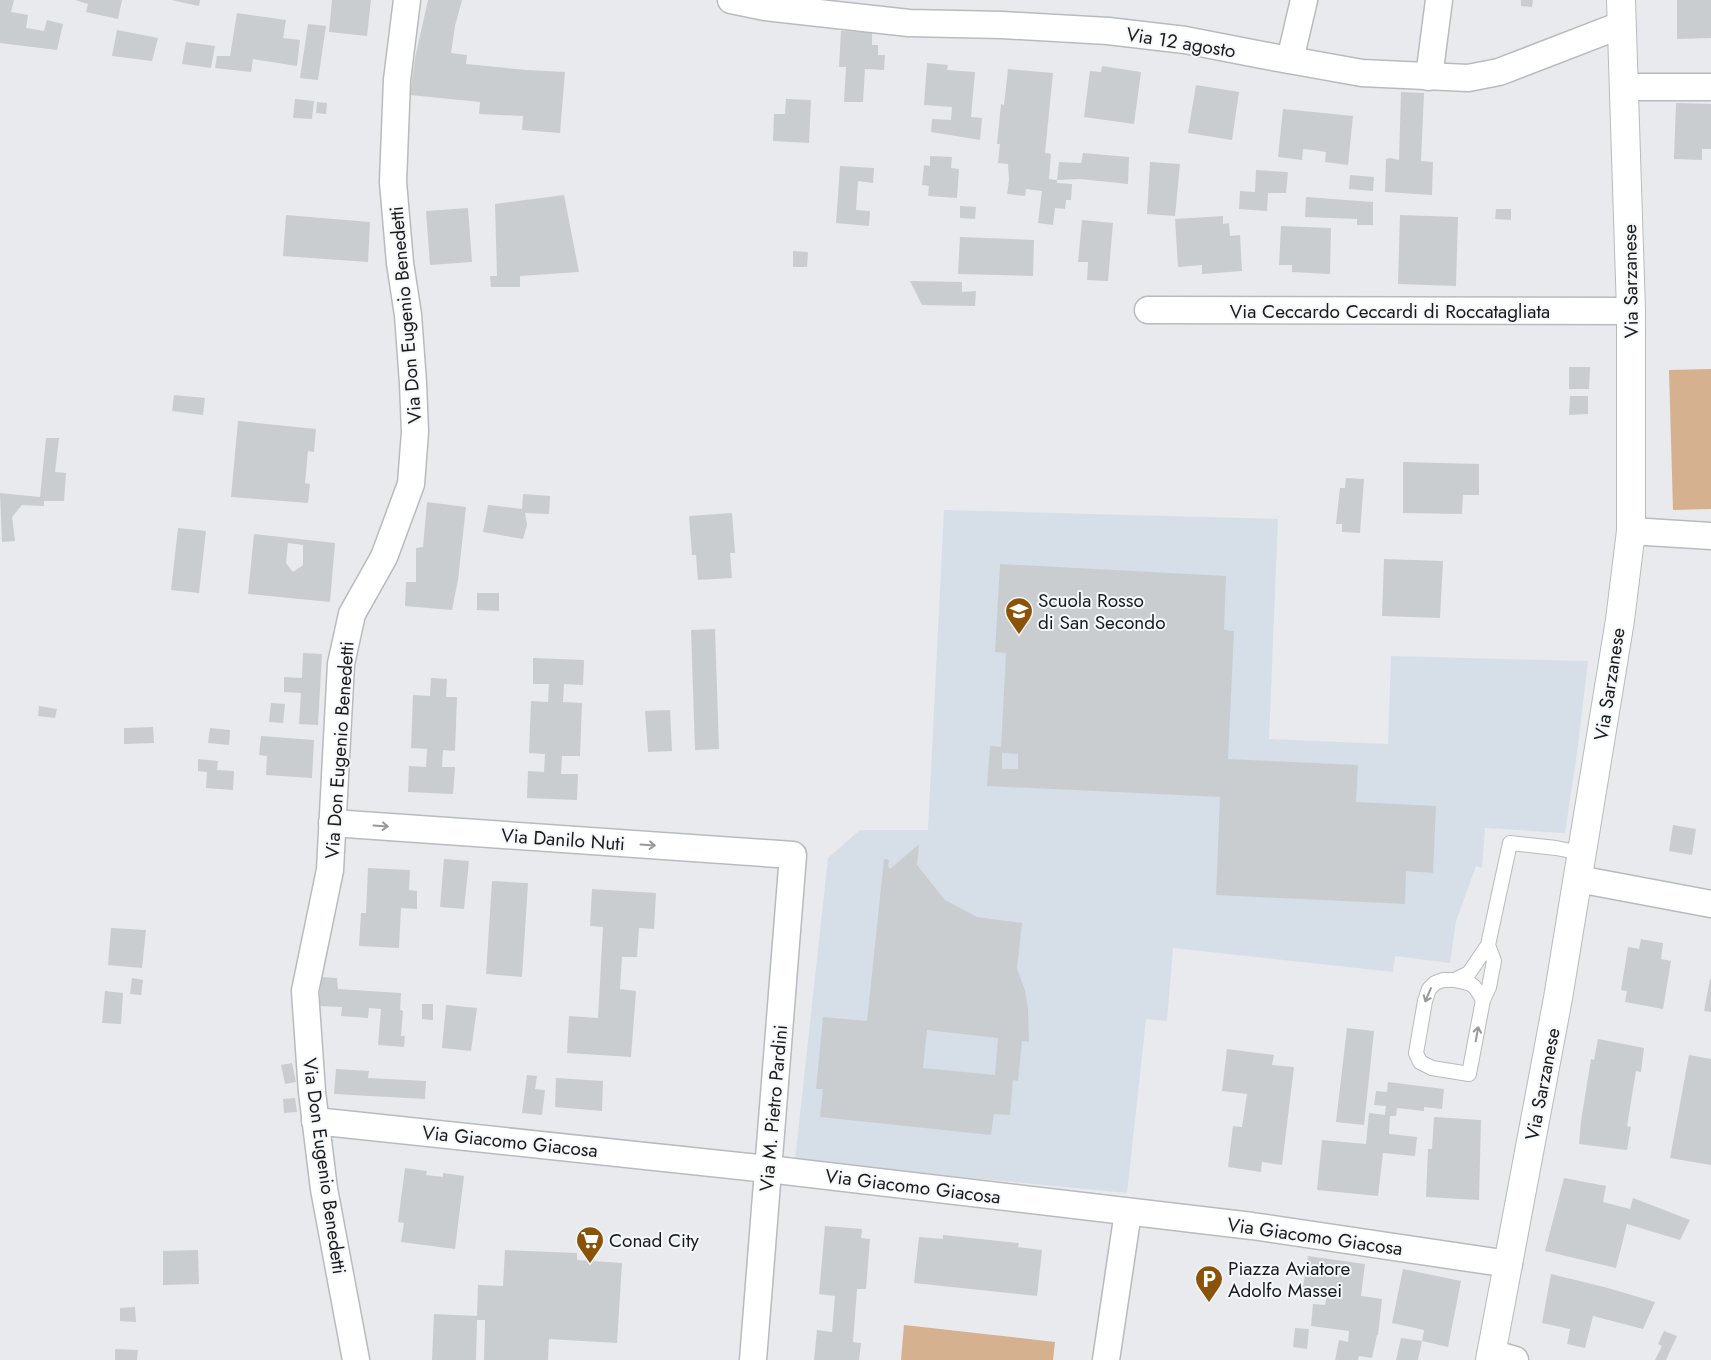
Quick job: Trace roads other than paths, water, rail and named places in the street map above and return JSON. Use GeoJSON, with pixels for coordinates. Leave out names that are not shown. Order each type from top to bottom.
{"type":"FeatureCollection","features":[{"type":"Feature","properties":{"kind":"main road","name":"Via Sarzanese"},"geometry":{"type":"LineString","coordinates":[[1499,1358],[1508,1264],[1558,998],[1620,620],[1631,531],[1631,311],[1621,13]]}},
{"type":"Feature","properties":{"kind":"street","name":"Via Don Eugenio Benedetti"},"geometry":{"type":"LineString","coordinates":[[356,1360],[324,1189],[312,1092],[306,991],[330,870],[341,664],[347,633],[352,614],[384,557],[411,484],[415,432],[409,325],[400,263],[394,182],[397,80],[407,0]]}},
{"type":"Feature","properties":{"kind":"street","name":"Via 12 agosto"},"geometry":{"type":"LineString","coordinates":[[733,0],[765,6],[909,22],[1108,31],[1185,40],[1362,73],[1468,78],[1499,72],[1621,13]]}},
{"type":"Feature","properties":{"kind":"street"},"geometry":{"type":"LineString","coordinates":[[1290,60],[1304,0]]}},
{"type":"Feature","properties":{"kind":"street"},"geometry":{"type":"LineString","coordinates":[[1429,77],[1439,0]]}},
{"type":"Feature","properties":{"kind":"street"},"geometry":{"type":"LineString","coordinates":[[1624,86],[1711,87]]}},
{"type":"Feature","properties":{"kind":"street","name":"Via Ceccardo Ceccardi di Roccatagliata"},"geometry":{"type":"LineString","coordinates":[[1148,310],[1631,311]]}},
{"type":"Feature","properties":{"kind":"street"},"geometry":{"type":"LineString","coordinates":[[1631,531],[1711,536]]}},
{"type":"Feature","properties":{"kind":"street","name":"Via Danilo Nuti"},"geometry":{"type":"LineString","coordinates":[[332,823],[793,855]]}},
{"type":"Feature","properties":{"kind":"street","name":"Via M. Pietro Pardini"},"geometry":{"type":"LineString","coordinates":[[753,1360],[793,855]]}},
{"type":"Feature","properties":{"kind":"street"},"geometry":{"type":"LineString","coordinates":[[1580,866],[1711,904]]}},
{"type":"Feature","properties":{"kind":"street","name":"Via Giacomo Giacosa"},"geometry":{"type":"LineString","coordinates":[[315,1121],[768,1169],[1252,1226],[1508,1264]]}},
{"type":"Feature","properties":{"kind":"street"},"geometry":{"type":"LineString","coordinates":[[1106,1360],[1128,1212]]}},
{"type":"Feature","properties":{"kind":"lane"},"geometry":{"type":"LineString","coordinates":[[1455,980],[1469,973],[1488,944],[1510,843],[1556,848],[1580,866]]}},
{"type":"Feature","properties":{"kind":"lane"},"geometry":{"type":"LineString","coordinates":[[1483,1000],[1476,987],[1468,982],[1443,980],[1435,983],[1429,989],[1425,1001],[1416,1053],[1420,1062],[1432,1068],[1470,1074],[1483,1000],[1489,987],[1494,962],[1488,944]]}},
{"type":"Feature","properties":{"kind":"place","name":"Scuola Rosso di San Secondo"},"geometry":{"type":"Point","coordinates":[1019,635]}},
{"type":"Feature","properties":{"kind":"place","name":"Conad City"},"geometry":{"type":"Point","coordinates":[590,1264]}},
{"type":"Feature","properties":{"kind":"place","name":"Piazza Aviatore Adolfo Massei"},"geometry":{"type":"Point","coordinates":[1209,1303]}}]}
